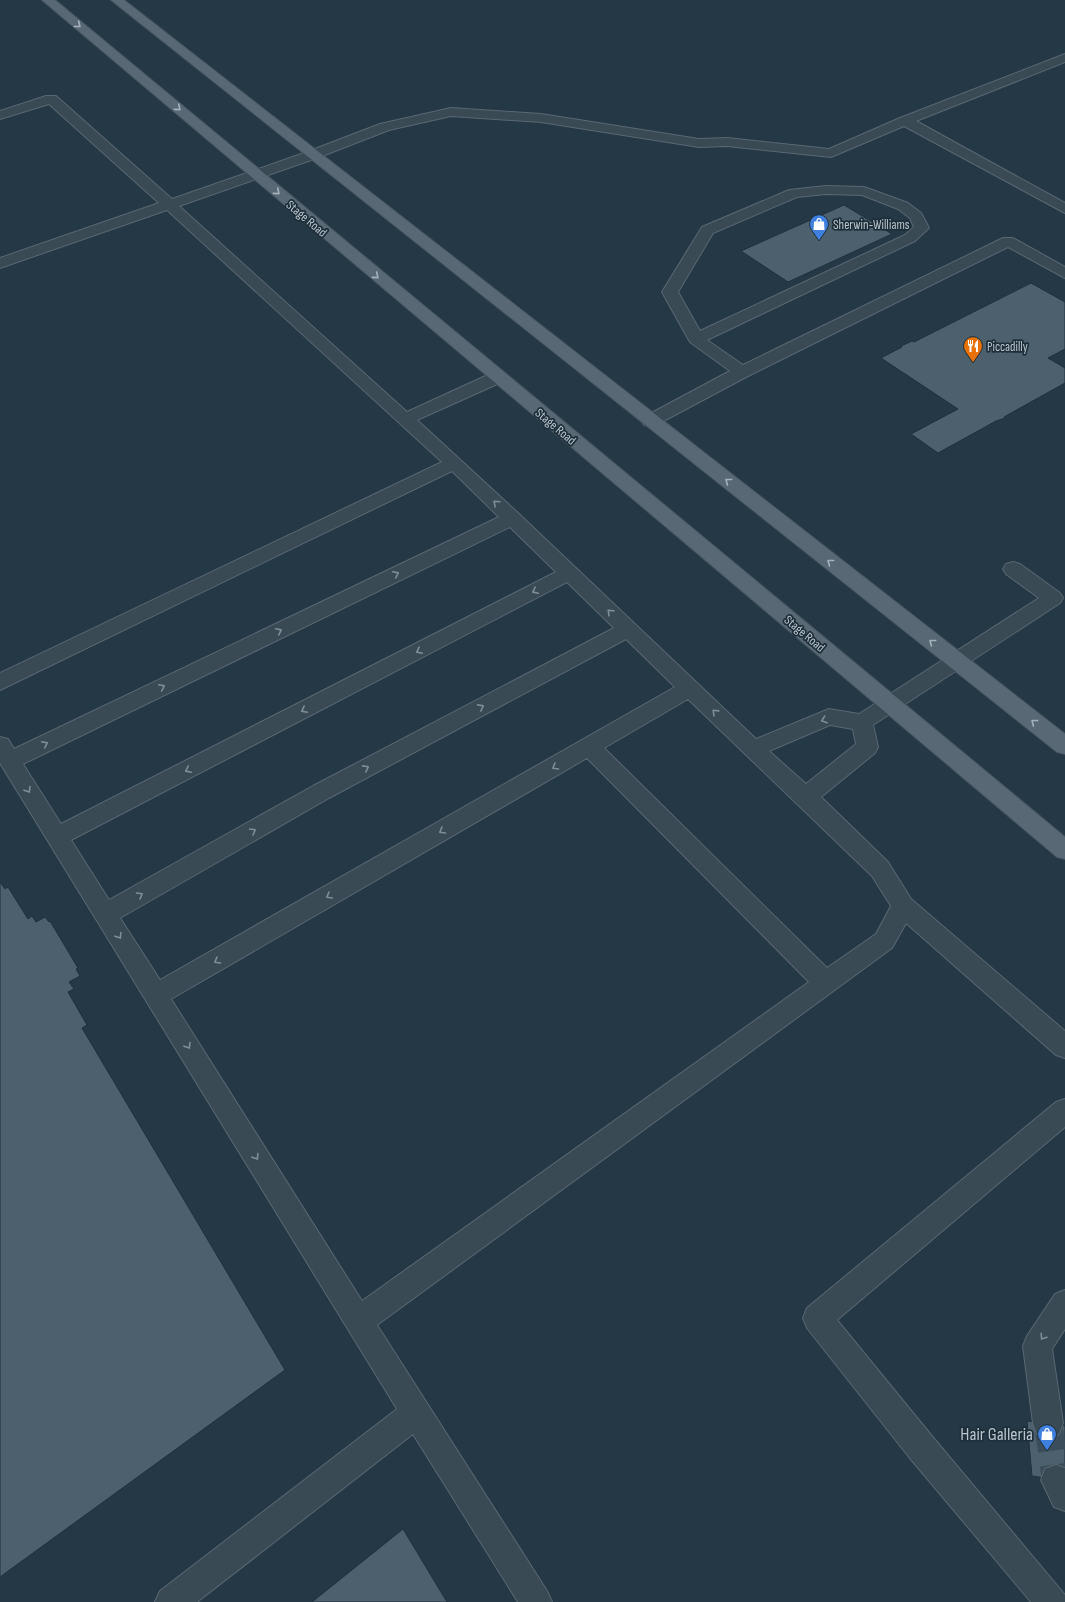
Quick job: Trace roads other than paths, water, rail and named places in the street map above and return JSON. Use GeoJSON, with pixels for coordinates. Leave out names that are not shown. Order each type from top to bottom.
{"type":"FeatureCollection","features":[{"type":"Feature","properties":{"kind":"main road","name":"Stage Road"},"geometry":{"type":"LineString","coordinates":[[48,0],[255,175],[1065,850]]}},
{"type":"Feature","properties":{"kind":"main road"},"geometry":{"type":"LineString","coordinates":[[117,0],[312,155],[1065,746]]}},
{"type":"Feature","properties":{"kind":"lane"},"geometry":{"type":"LineString","coordinates":[[0,263],[312,155],[385,127],[451,112],[555,120],[699,143],[727,142],[831,153],[1065,58]]}},
{"type":"Feature","properties":{"kind":"lane"},"geometry":{"type":"LineString","coordinates":[[0,115],[51,99],[170,204],[454,463],[880,869],[903,906],[1065,1047]]}},
{"type":"Feature","properties":{"kind":"lane"},"geometry":{"type":"LineString","coordinates":[[905,122],[1065,209]]}},
{"type":"Feature","properties":{"kind":"lane"},"geometry":{"type":"LineString","coordinates":[[696,340],[910,238],[922,228],[916,216],[903,206],[885,197],[864,191],[826,190],[794,193],[707,230],[670,292],[696,340],[742,372]]}},
{"type":"Feature","properties":{"kind":"lane"},"geometry":{"type":"LineString","coordinates":[[650,420],[742,372],[1008,241],[1065,273]]}},
{"type":"Feature","properties":{"kind":"lane"},"geometry":{"type":"LineString","coordinates":[[405,419],[498,377]]}},
{"type":"Feature","properties":{"kind":"lane"},"geometry":{"type":"LineString","coordinates":[[0,682],[454,463]]}},
{"type":"Feature","properties":{"kind":"lane"},"geometry":{"type":"LineString","coordinates":[[512,518],[5,753],[358,1321],[536,1602]]}},
{"type":"Feature","properties":{"kind":"lane"},"geometry":{"type":"LineString","coordinates":[[753,748],[829,717],[862,722],[891,705],[956,661],[1061,598],[1013,569]]}},
{"type":"Feature","properties":{"kind":"lane"},"geometry":{"type":"LineString","coordinates":[[57,837],[569,573]]}},
{"type":"Feature","properties":{"kind":"lane"},"geometry":{"type":"LineString","coordinates":[[106,914],[321,792],[628,630]]}},
{"type":"Feature","properties":{"kind":"lane"},"geometry":{"type":"LineString","coordinates":[[156,995],[690,688]]}},
{"type":"Feature","properties":{"kind":"lane"},"geometry":{"type":"LineString","coordinates":[[806,797],[867,747],[862,722]]}},
{"type":"Feature","properties":{"kind":"lane"},"geometry":{"type":"LineString","coordinates":[[589,747],[826,983]]}},
{"type":"Feature","properties":{"kind":"lane"},"geometry":{"type":"LineString","coordinates":[[358,1321],[884,941],[903,906]]}},
{"type":"Feature","properties":{"kind":"lane"},"geometry":{"type":"LineString","coordinates":[[1052,1602],[920,1446],[817,1318],[1065,1111]]}},
{"type":"Feature","properties":{"kind":"lane"},"geometry":{"type":"LineString","coordinates":[[1048,1424],[1037,1346],[1065,1304]]}},
{"type":"Feature","properties":{"kind":"lane"},"geometry":{"type":"LineString","coordinates":[[171,1602],[416,1412]]}},
{"type":"Feature","properties":{"kind":"tunnel"},"geometry":{"type":"LineString","coordinates":[[1048,1423],[1056,1480]]}},
{"type":"Feature","properties":{"kind":"place","name":"Sherwin-Williams"},"geometry":{"type":"Point","coordinates":[819,241]}},
{"type":"Feature","properties":{"kind":"place","name":"Piccadilly"},"geometry":{"type":"Point","coordinates":[973,363]}},
{"type":"Feature","properties":{"kind":"place","name":"Hair Galleria"},"geometry":{"type":"Point","coordinates":[1047,1451]}}]}
